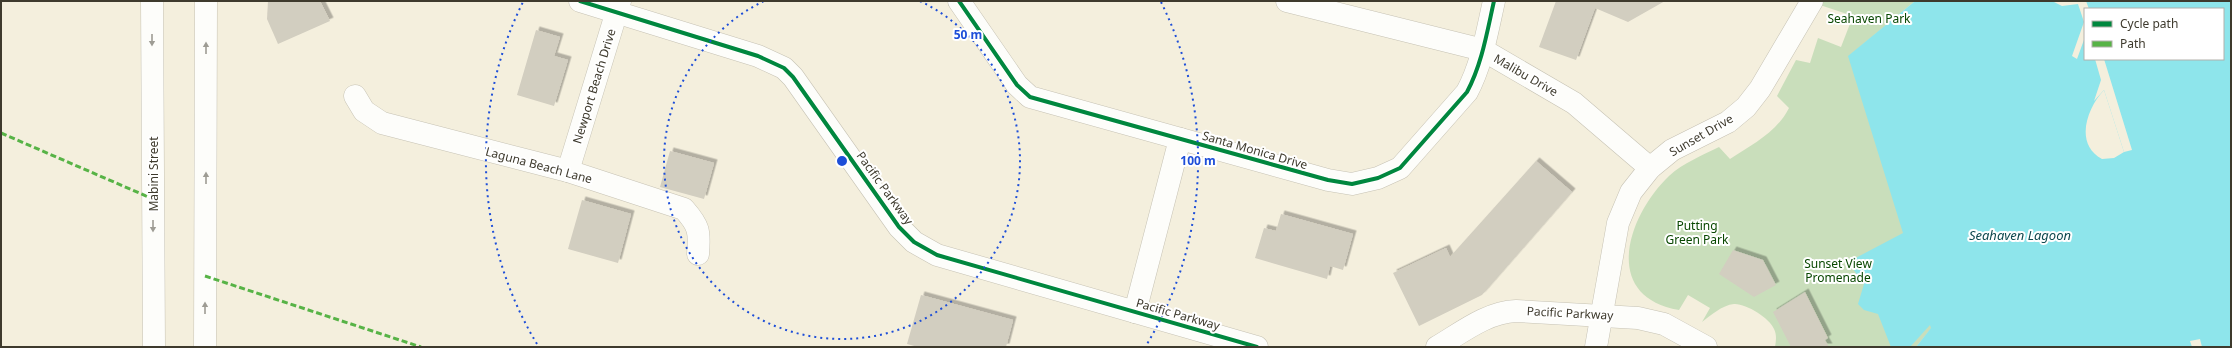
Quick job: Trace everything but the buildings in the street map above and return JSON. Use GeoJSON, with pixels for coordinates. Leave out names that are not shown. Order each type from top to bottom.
{"type":"FeatureCollection","features":[{"type":"Feature","properties":{"kind":"street","name":"Mabini Street"},"geometry":{"type":"LineString","coordinates":[[152,1],[154,347]]}},
{"type":"Feature","properties":{"kind":"street"},"geometry":{"type":"LineString","coordinates":[[205,347],[206,1]]}},
{"type":"Feature","properties":{"kind":"street","name":"Pacific Parkway"},"geometry":{"type":"LineString","coordinates":[[580,1],[618,7],[758,56],[784,68],[793,77],[899,227],[914,242],[937,255],[1257,347]]}},
{"type":"Feature","properties":{"kind":"street","name":"Santa Monica Drive"},"geometry":{"type":"LineString","coordinates":[[959,1],[1017,85],[1030,97],[1328,180],[1352,184],[1378,178],[1400,168],[1466,92],[1473,80],[1483,50],[1494,1]]}},
{"type":"Feature","properties":{"kind":"street","name":"Malibu Drive"},"geometry":{"type":"LineString","coordinates":[[1287,1],[1483,50],[1574,103],[1650,168]]}},
{"type":"Feature","properties":{"kind":"street","name":"Sunset Drive"},"geometry":{"type":"LineString","coordinates":[[1596,347],[1603,315],[1618,223],[1632,192],[1650,168],[1672,150],[1728,122],[1746,107],[1760,89],[1812,1]]}},
{"type":"Feature","properties":{"kind":"street","name":"Newport Beach Drive"},"geometry":{"type":"LineString","coordinates":[[568,171],[618,7]]}},
{"type":"Feature","properties":{"kind":"street","name":"Laguna Beach Lane"},"geometry":{"type":"LineString","coordinates":[[355,96],[364,111],[382,123],[568,171],[684,209],[696,222],[700,235],[698,254]]}},
{"type":"Feature","properties":{"kind":"street"},"geometry":{"type":"LineString","coordinates":[[1134,312],[1180,139]]}},
{"type":"Feature","properties":{"kind":"street","name":"Pacific Parkway"},"geometry":{"type":"LineString","coordinates":[[1437,347],[1502,311],[1638,318],[1664,324],[1706,347]]}},
{"type":"Feature","properties":{"kind":"green space","name":"Sunset View Promenade"},"geometry":{"type":"Polygon","coordinates":[[[1822,1],[1915,1],[1849,56],[1934,325],[1916,347],[1775,347],[1776,334],[1772,325],[1757,312],[1739,304],[1734,304],[1725,306],[1716,311],[1702,322],[1710,308],[1688,295],[1679,310],[1654,302],[1638,289],[1630,272],[1629,252],[1633,232],[1642,211],[1654,192],[1669,176],[1687,163],[1719,147],[1730,159],[1771,131],[1784,117],[1789,108],[1777,96],[1796,60],[1810,63],[1818,38],[1841,47],[1853,16],[1820,5],[1822,1]]]}},
{"type":"Feature","properties":{"kind":"water","name":"Seahaven Lagoon"},"geometry":{"type":"Polygon","coordinates":[[[1915,1],[2231,1],[2231,347],[1916,347],[1931,328],[1930,325],[1910,347],[1891,347],[1878,314],[1864,310],[1858,304],[1864,284],[1848,262],[1903,233],[1848,56],[1915,1]],[[2104,90],[2093,106],[2086,126],[2088,144],[2093,152],[2102,159],[2114,158],[2124,152],[2104,90]]]}},
{"type":"Feature","properties":{"kind":"pier"},"geometry":{"type":"Polygon","coordinates":[[[2052,1],[2086,1],[2089,8],[2084,8],[2084,22],[2078,4],[2062,6],[2052,1]]]}},
{"type":"Feature","properties":{"kind":"pier"},"geometry":{"type":"Polygon","coordinates":[[[2084,22],[2084,40],[2077,59],[2072,56],[2084,22]]]}},
{"type":"Feature","properties":{"kind":"pier"},"geometry":{"type":"Polygon","coordinates":[[[2095,60],[2104,60],[2132,150],[2124,152],[2104,90],[2094,101],[2101,80],[2095,60]]]}},
{"type":"Feature","properties":{"kind":"pier"},"geometry":{"type":"Polygon","coordinates":[[[2200,339],[2202,347],[2192,347],[2190,341],[2200,339]]]}},
{"type":"Feature","properties":{"kind":"marked path"},"geometry":{"type":"LineString","coordinates":[[1,133],[153,199]]}},
{"type":"Feature","properties":{"kind":"marked path"},"geometry":{"type":"LineString","coordinates":[[205,276],[421,347]]}},
{"type":"Feature","properties":{"kind":"cycle path"},"geometry":{"type":"LineString","coordinates":[[580,1],[758,56],[784,68],[793,77],[899,227],[914,242],[937,255],[1257,347]]}},
{"type":"Feature","properties":{"kind":"cycle path"},"geometry":{"type":"LineString","coordinates":[[959,1],[1017,85],[1030,97],[1328,180],[1352,184],[1378,178],[1400,168],[1467,92],[1477,70],[1494,1]]}},
{"type":"Feature","properties":{"kind":"park label","name":"Seahaven Park"},"geometry":{"type":"Point","coordinates":[1869,18]}},
{"type":"Feature","properties":{"kind":"park label","name":"Putting Green Park"},"geometry":{"type":"Point","coordinates":[1697,232]}}]}
